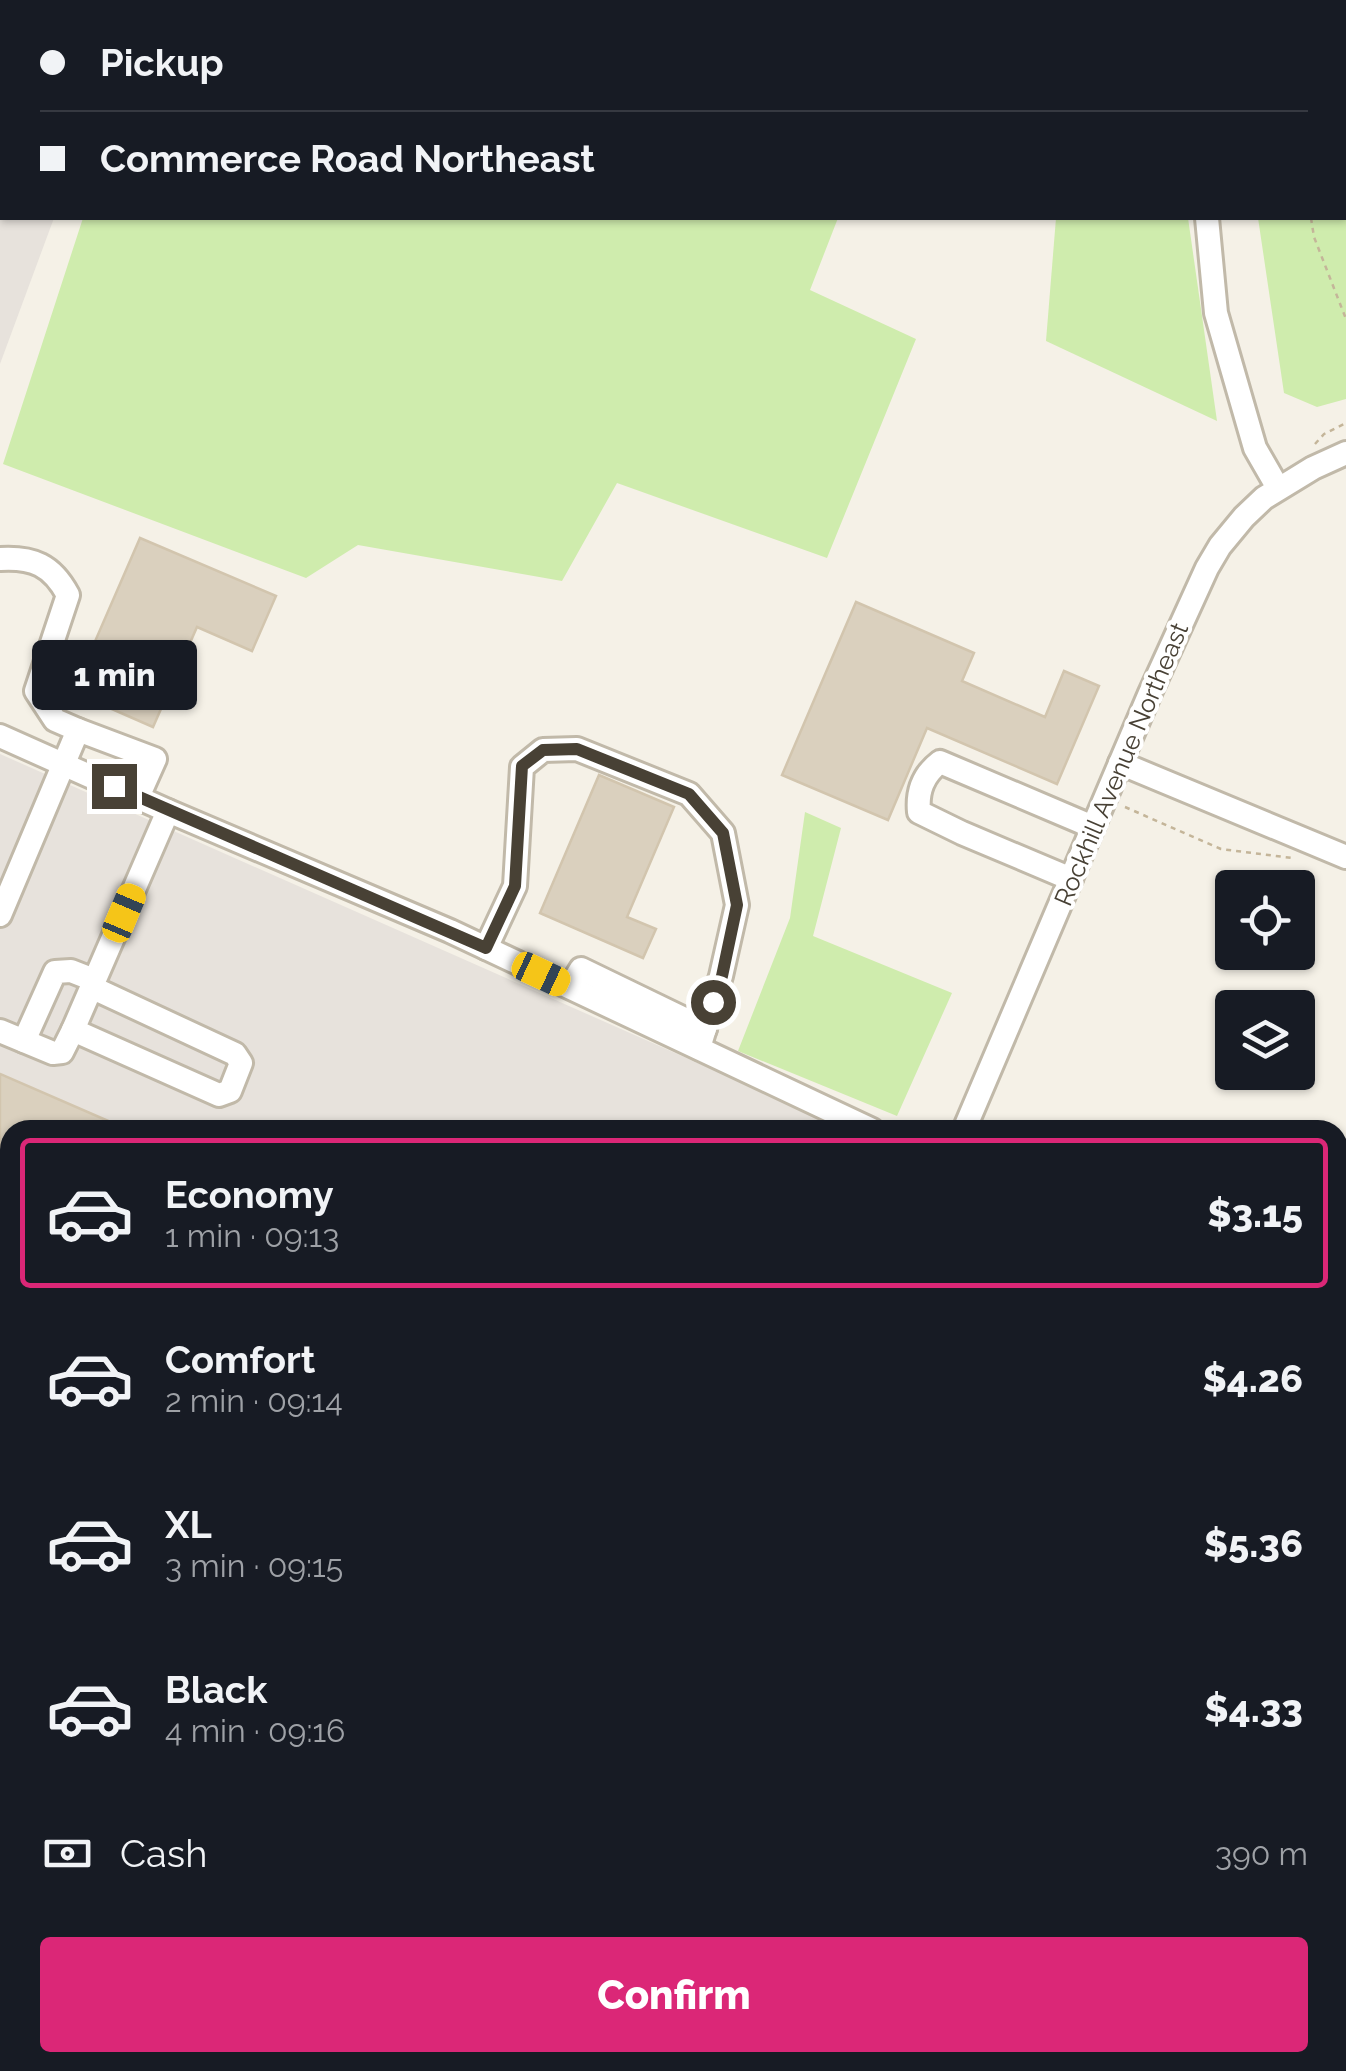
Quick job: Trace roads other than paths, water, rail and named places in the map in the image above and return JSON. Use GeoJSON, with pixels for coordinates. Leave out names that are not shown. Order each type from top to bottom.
{"type":"FeatureCollection","features":[{"type":"Feature","properties":{"kind":"street"},"geometry":{"type":"LineString","coordinates":[[1207,220],[1216,312],[1255,448],[1278,488]]}},
{"type":"Feature","properties":{"kind":"street","name":"Rockhill Avenue Northeast"},"geometry":{"type":"LineString","coordinates":[[977,1120],[1093,826],[1190,601],[1220,546],[1244,517],[1278,488],[1346,454]]}},
{"type":"Feature","properties":{"kind":"street"},"geometry":{"type":"LineString","coordinates":[[0,559],[24,558],[58,576],[68,595],[36,691],[55,720],[155,758],[138,797]]}},
{"type":"Feature","properties":{"kind":"street"},"geometry":{"type":"LineString","coordinates":[[0,916],[78,730]]}},
{"type":"Feature","properties":{"kind":"street"},"geometry":{"type":"LineString","coordinates":[[0,736],[570,987],[702,1038],[854,1120]]}},
{"type":"Feature","properties":{"kind":"street"},"geometry":{"type":"LineString","coordinates":[[486,948],[515,886],[522,766],[543,750],[577,749],[689,794],[723,833],[737,905],[722,976],[702,1038]]}},
{"type":"Feature","properties":{"kind":"street"},"geometry":{"type":"LineString","coordinates":[[1071,879],[918,812],[918,796],[928,771],[940,762],[1093,826]]}},
{"type":"Feature","properties":{"kind":"street"},"geometry":{"type":"LineString","coordinates":[[1120,763],[1346,857]]}},
{"type":"Feature","properties":{"kind":"street"},"geometry":{"type":"LineString","coordinates":[[0,1031],[53,1053],[62,1052],[168,811]]}},
{"type":"Feature","properties":{"kind":"street"},"geometry":{"type":"LineString","coordinates":[[24,1041],[56,972],[71,971],[236,1054],[241,1063],[230,1092],[219,1095],[73,1030]]}}]}
